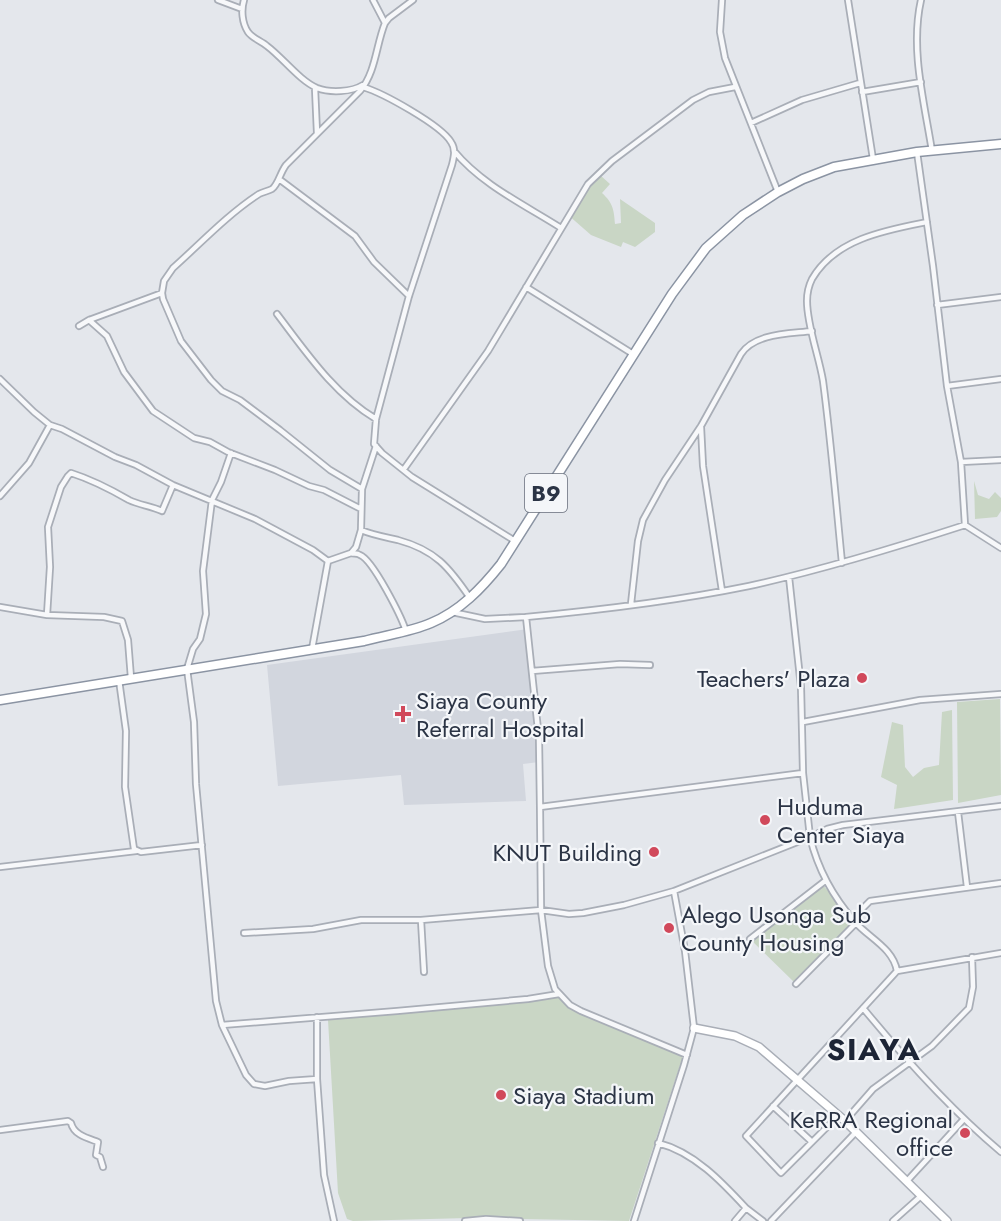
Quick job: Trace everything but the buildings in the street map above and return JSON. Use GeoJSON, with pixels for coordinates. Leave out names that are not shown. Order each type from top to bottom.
{"type":"FeatureCollection","features":[{"type":"Feature","properties":{"kind":"highway","name":"B9"},"geometry":{"type":"LineString","coordinates":[[0,700],[364,641],[431,623],[470,598],[493,573],[672,294],[706,248],[743,214],[778,192],[820,172],[873,159],[917,152],[1001,144]]}},
{"type":"Feature","properties":{"kind":"main road"},"geometry":{"type":"LineString","coordinates":[[694,1028],[724,1033],[748,1041],[797,1078],[842,1118],[947,1221]]}},
{"type":"Feature","properties":{"kind":"street"},"geometry":{"type":"LineString","coordinates":[[218,0],[242,9]]}},
{"type":"Feature","properties":{"kind":"street"},"geometry":{"type":"LineString","coordinates":[[244,0],[242,9],[244,24],[251,35],[274,51],[315,88],[350,90],[364,85]]}},
{"type":"Feature","properties":{"kind":"street"},"geometry":{"type":"LineString","coordinates":[[373,0],[386,23]]}},
{"type":"Feature","properties":{"kind":"street"},"geometry":{"type":"LineString","coordinates":[[362,489],[330,470],[240,400],[222,391],[181,341],[162,293],[166,275],[220,225],[261,193],[274,188],[280,172],[286,165],[364,85],[386,23],[389,18],[413,0]]}},
{"type":"Feature","properties":{"kind":"street"},"geometry":{"type":"LineString","coordinates":[[722,0],[721,45],[735,87],[778,192]]}},
{"type":"Feature","properties":{"kind":"street"},"geometry":{"type":"LineString","coordinates":[[848,0],[873,159]]}},
{"type":"Feature","properties":{"kind":"street"},"geometry":{"type":"LineString","coordinates":[[921,0],[916,34],[932,151]]}},
{"type":"Feature","properties":{"kind":"street"},"geometry":{"type":"LineString","coordinates":[[862,92],[921,82]]}},
{"type":"Feature","properties":{"kind":"street"},"geometry":{"type":"LineString","coordinates":[[751,123],[802,100],[861,83]]}},
{"type":"Feature","properties":{"kind":"street"},"geometry":{"type":"LineString","coordinates":[[364,85],[419,116],[448,138],[454,151],[467,166],[498,189],[561,228]]}},
{"type":"Feature","properties":{"kind":"street"},"geometry":{"type":"LineString","coordinates":[[404,469],[488,351],[588,184],[612,161],[702,95],[735,87]]}},
{"type":"Feature","properties":{"kind":"street"},"geometry":{"type":"LineString","coordinates":[[315,88],[317,134]]}},
{"type":"Feature","properties":{"kind":"street"},"geometry":{"type":"LineString","coordinates":[[351,553],[356,547],[361,530],[362,489],[376,446],[374,433],[376,419],[409,296],[452,165],[454,151]]}},
{"type":"Feature","properties":{"kind":"street"},"geometry":{"type":"LineString","coordinates":[[917,152],[947,386],[961,462],[965,525]]}},
{"type":"Feature","properties":{"kind":"street"},"geometry":{"type":"LineString","coordinates":[[279,179],[355,236],[375,262],[409,296]]}},
{"type":"Feature","properties":{"kind":"street"},"geometry":{"type":"LineString","coordinates":[[842,562],[825,396],[807,300],[811,281],[823,265],[850,244],[865,237],[927,222]]}},
{"type":"Feature","properties":{"kind":"street"},"geometry":{"type":"LineString","coordinates":[[526,287],[634,354]]}},
{"type":"Feature","properties":{"kind":"street"},"geometry":{"type":"LineString","coordinates":[[79,326],[89,320],[162,293]]}},
{"type":"Feature","properties":{"kind":"street"},"geometry":{"type":"LineString","coordinates":[[937,305],[1001,297]]}},
{"type":"Feature","properties":{"kind":"street"},"geometry":{"type":"LineString","coordinates":[[277,314],[327,379],[358,407],[376,419]]}},
{"type":"Feature","properties":{"kind":"street"},"geometry":{"type":"LineString","coordinates":[[89,320],[107,336],[129,380],[153,411],[194,438],[218,445],[231,453],[309,486],[324,490],[361,509]]}},
{"type":"Feature","properties":{"kind":"street"},"geometry":{"type":"LineString","coordinates":[[631,604],[638,541],[643,520],[665,480],[701,426],[744,349],[765,338],[812,331]]}},
{"type":"Feature","properties":{"kind":"street"},"geometry":{"type":"LineString","coordinates":[[0,379],[50,425],[173,485],[255,519],[313,550],[328,561]]}},
{"type":"Feature","properties":{"kind":"street"},"geometry":{"type":"LineString","coordinates":[[947,386],[1001,380]]}},
{"type":"Feature","properties":{"kind":"street"},"geometry":{"type":"LineString","coordinates":[[0,496],[29,463],[50,425]]}},
{"type":"Feature","properties":{"kind":"street"},"geometry":{"type":"LineString","coordinates":[[701,426],[703,466],[722,591]]}},
{"type":"Feature","properties":{"kind":"street"},"geometry":{"type":"LineString","coordinates":[[376,446],[412,477],[515,541]]}},
{"type":"Feature","properties":{"kind":"street"},"geometry":{"type":"LineString","coordinates":[[231,453],[212,500],[203,571],[206,614],[200,639],[193,649],[187,669],[194,722],[196,784],[216,1001],[222,1025],[246,1075],[254,1084],[265,1086],[317,1079]]}},
{"type":"Feature","properties":{"kind":"street"},"geometry":{"type":"LineString","coordinates":[[961,462],[1001,460]]}},
{"type":"Feature","properties":{"kind":"street"},"geometry":{"type":"LineString","coordinates":[[47,615],[50,567],[48,528],[61,487],[68,476],[71,473],[89,479],[118,492],[130,501],[162,511],[173,485]]}},
{"type":"Feature","properties":{"kind":"street"},"geometry":{"type":"LineString","coordinates":[[450,612],[478,618],[526,617],[722,591],[789,577],[965,525],[1001,548]]}},
{"type":"Feature","properties":{"kind":"street"},"geometry":{"type":"LineString","coordinates":[[361,530],[409,544],[434,556],[444,563],[470,598]]}},
{"type":"Feature","properties":{"kind":"street"},"geometry":{"type":"LineString","coordinates":[[328,561],[351,553],[361,555],[372,567],[397,608],[406,631]]}},
{"type":"Feature","properties":{"kind":"street"},"geometry":{"type":"LineString","coordinates":[[312,649],[328,561]]}},
{"type":"Feature","properties":{"kind":"street"},"geometry":{"type":"LineString","coordinates":[[789,577],[803,722],[803,773],[810,837],[815,856],[825,881],[856,923],[892,958],[897,971]]}},
{"type":"Feature","properties":{"kind":"street"},"geometry":{"type":"LineString","coordinates":[[0,607],[47,615],[104,617],[122,621],[128,640],[131,678]]}},
{"type":"Feature","properties":{"kind":"street"},"geometry":{"type":"LineString","coordinates":[[526,617],[541,766],[539,866],[541,910],[551,980],[559,994],[570,1005],[687,1055]]}},
{"type":"Feature","properties":{"kind":"street"},"geometry":{"type":"LineString","coordinates":[[532,671],[620,664],[650,665]]}},
{"type":"Feature","properties":{"kind":"street"},"geometry":{"type":"LineString","coordinates":[[119,680],[126,731],[125,787],[136,851]]}},
{"type":"Feature","properties":{"kind":"street"},"geometry":{"type":"LineString","coordinates":[[803,722],[920,700],[1001,694]]}},
{"type":"Feature","properties":{"kind":"street"},"geometry":{"type":"LineString","coordinates":[[540,807],[803,773]]}},
{"type":"Feature","properties":{"kind":"street"},"geometry":{"type":"LineString","coordinates":[[244,933],[320,928],[362,920],[421,920],[541,910],[569,914],[596,911],[674,891],[827,829],[843,825],[1001,806]]}},
{"type":"Feature","properties":{"kind":"street"},"geometry":{"type":"LineString","coordinates":[[958,812],[967,887]]}},
{"type":"Feature","properties":{"kind":"street"},"geometry":{"type":"LineString","coordinates":[[0,867],[201,845]]}},
{"type":"Feature","properties":{"kind":"street"},"geometry":{"type":"LineString","coordinates":[[750,939],[825,881]]}},
{"type":"Feature","properties":{"kind":"street"},"geometry":{"type":"LineString","coordinates":[[796,984],[856,923],[862,909],[870,901],[1001,884]]}},
{"type":"Feature","properties":{"kind":"street"},"geometry":{"type":"LineString","coordinates":[[634,1221],[694,1028],[685,951],[674,891]]}},
{"type":"Feature","properties":{"kind":"street"},"geometry":{"type":"LineString","coordinates":[[421,920],[424,972]]}},
{"type":"Feature","properties":{"kind":"street"},"geometry":{"type":"LineString","coordinates":[[972,957],[973,987],[969,1008],[932,1046],[873,1089],[812,1142],[781,1173],[746,1136],[897,971],[972,957],[1001,953]]}},
{"type":"Feature","properties":{"kind":"street"},"geometry":{"type":"LineString","coordinates":[[222,1025],[528,999],[559,994]]}},
{"type":"Feature","properties":{"kind":"street"},"geometry":{"type":"LineString","coordinates":[[863,1008],[910,1063],[964,1119],[1001,1152]]}},
{"type":"Feature","properties":{"kind":"street"},"geometry":{"type":"LineString","coordinates":[[317,1017],[317,1079],[324,1175],[334,1221]]}},
{"type":"Feature","properties":{"kind":"street"},"geometry":{"type":"LineString","coordinates":[[772,1106],[812,1142]]}},
{"type":"Feature","properties":{"kind":"street"},"geometry":{"type":"LineString","coordinates":[[907,1181],[964,1119]]}},
{"type":"Feature","properties":{"kind":"street"},"geometry":{"type":"LineString","coordinates":[[0,1130],[68,1121],[72,1129],[81,1136],[98,1142],[96,1155],[100,1157],[103,1167]]}},
{"type":"Feature","properties":{"kind":"street"},"geometry":{"type":"LineString","coordinates":[[771,1221],[856,1132]]}},
{"type":"Feature","properties":{"kind":"street"},"geometry":{"type":"LineString","coordinates":[[658,1143],[686,1154],[763,1221]]}},
{"type":"Feature","properties":{"kind":"street"},"geometry":{"type":"LineString","coordinates":[[893,1221],[921,1196]]}},
{"type":"Feature","properties":{"kind":"street"},"geometry":{"type":"LineString","coordinates":[[735,1221],[746,1208]]}},
{"type":"Feature","properties":{"kind":"street"},"geometry":{"type":"LineString","coordinates":[[465,1221],[520,1221]]}},
{"type":"Feature","properties":{"kind":"shaded area","name":"Siaya County Referral Hospital"},"geometry":{"type":"Polygon","coordinates":[[[528,629],[539,762],[523,764],[526,801],[404,805],[401,775],[278,786],[267,665],[528,629]]]}},
{"type":"Feature","properties":{"kind":"green space"},"geometry":{"type":"Polygon","coordinates":[[[600,175],[610,184],[602,193],[612,207],[615,224],[621,223],[620,199],[655,223],[655,232],[635,247],[623,242],[621,247],[591,235],[567,214],[600,175]]]}},
{"type":"Feature","properties":{"kind":"green space"},"geometry":{"type":"Polygon","coordinates":[[[974,481],[978,495],[989,499],[995,492],[1001,498],[1001,511],[997,517],[975,519],[974,481]]]}},
{"type":"Feature","properties":{"kind":"green space"},"geometry":{"type":"Polygon","coordinates":[[[1000,699],[1001,795],[958,803],[957,702],[1000,699]]]}},
{"type":"Feature","properties":{"kind":"green space"},"geometry":{"type":"Polygon","coordinates":[[[952,710],[953,800],[894,809],[897,785],[881,777],[892,722],[903,725],[905,767],[913,777],[924,768],[939,765],[942,712],[952,710]]]}},
{"type":"Feature","properties":{"kind":"green space"},"geometry":{"type":"Polygon","coordinates":[[[822,884],[856,923],[796,984],[750,939],[822,884]]]}},
{"type":"Feature","properties":{"kind":"green space","name":"Siaya Stadium"},"geometry":{"type":"Polygon","coordinates":[[[559,994],[583,1015],[684,1053],[629,1221],[468,1218],[353,1221],[347,1219],[338,1193],[328,1020],[462,1007],[559,994]]]}},
{"type":"Feature","properties":{"kind":"place","name":"Teachers' Plaza"},"geometry":{"type":"Point","coordinates":[862,678]}},
{"type":"Feature","properties":{"kind":"place","name":"Siaya County Referral Hospital"},"geometry":{"type":"Point","coordinates":[403,714]}},
{"type":"Feature","properties":{"kind":"place","name":"Huduma Center Siaya"},"geometry":{"type":"Point","coordinates":[765,820]}},
{"type":"Feature","properties":{"kind":"place","name":"KNUT Building"},"geometry":{"type":"Point","coordinates":[654,852]}},
{"type":"Feature","properties":{"kind":"place","name":"Alego Usonga Sub County Housing"},"geometry":{"type":"Point","coordinates":[669,928]}},
{"type":"Feature","properties":{"kind":"place","name":"Siaya Stadium"},"geometry":{"type":"Point","coordinates":[501,1095]}},
{"type":"Feature","properties":{"kind":"place","name":"KeRRA Regional office"},"geometry":{"type":"Point","coordinates":[965,1133]}},
{"type":"Feature","properties":{"kind":"district","name":"SIAYA"},"geometry":{"type":"Point","coordinates":[874,1049]}}]}
